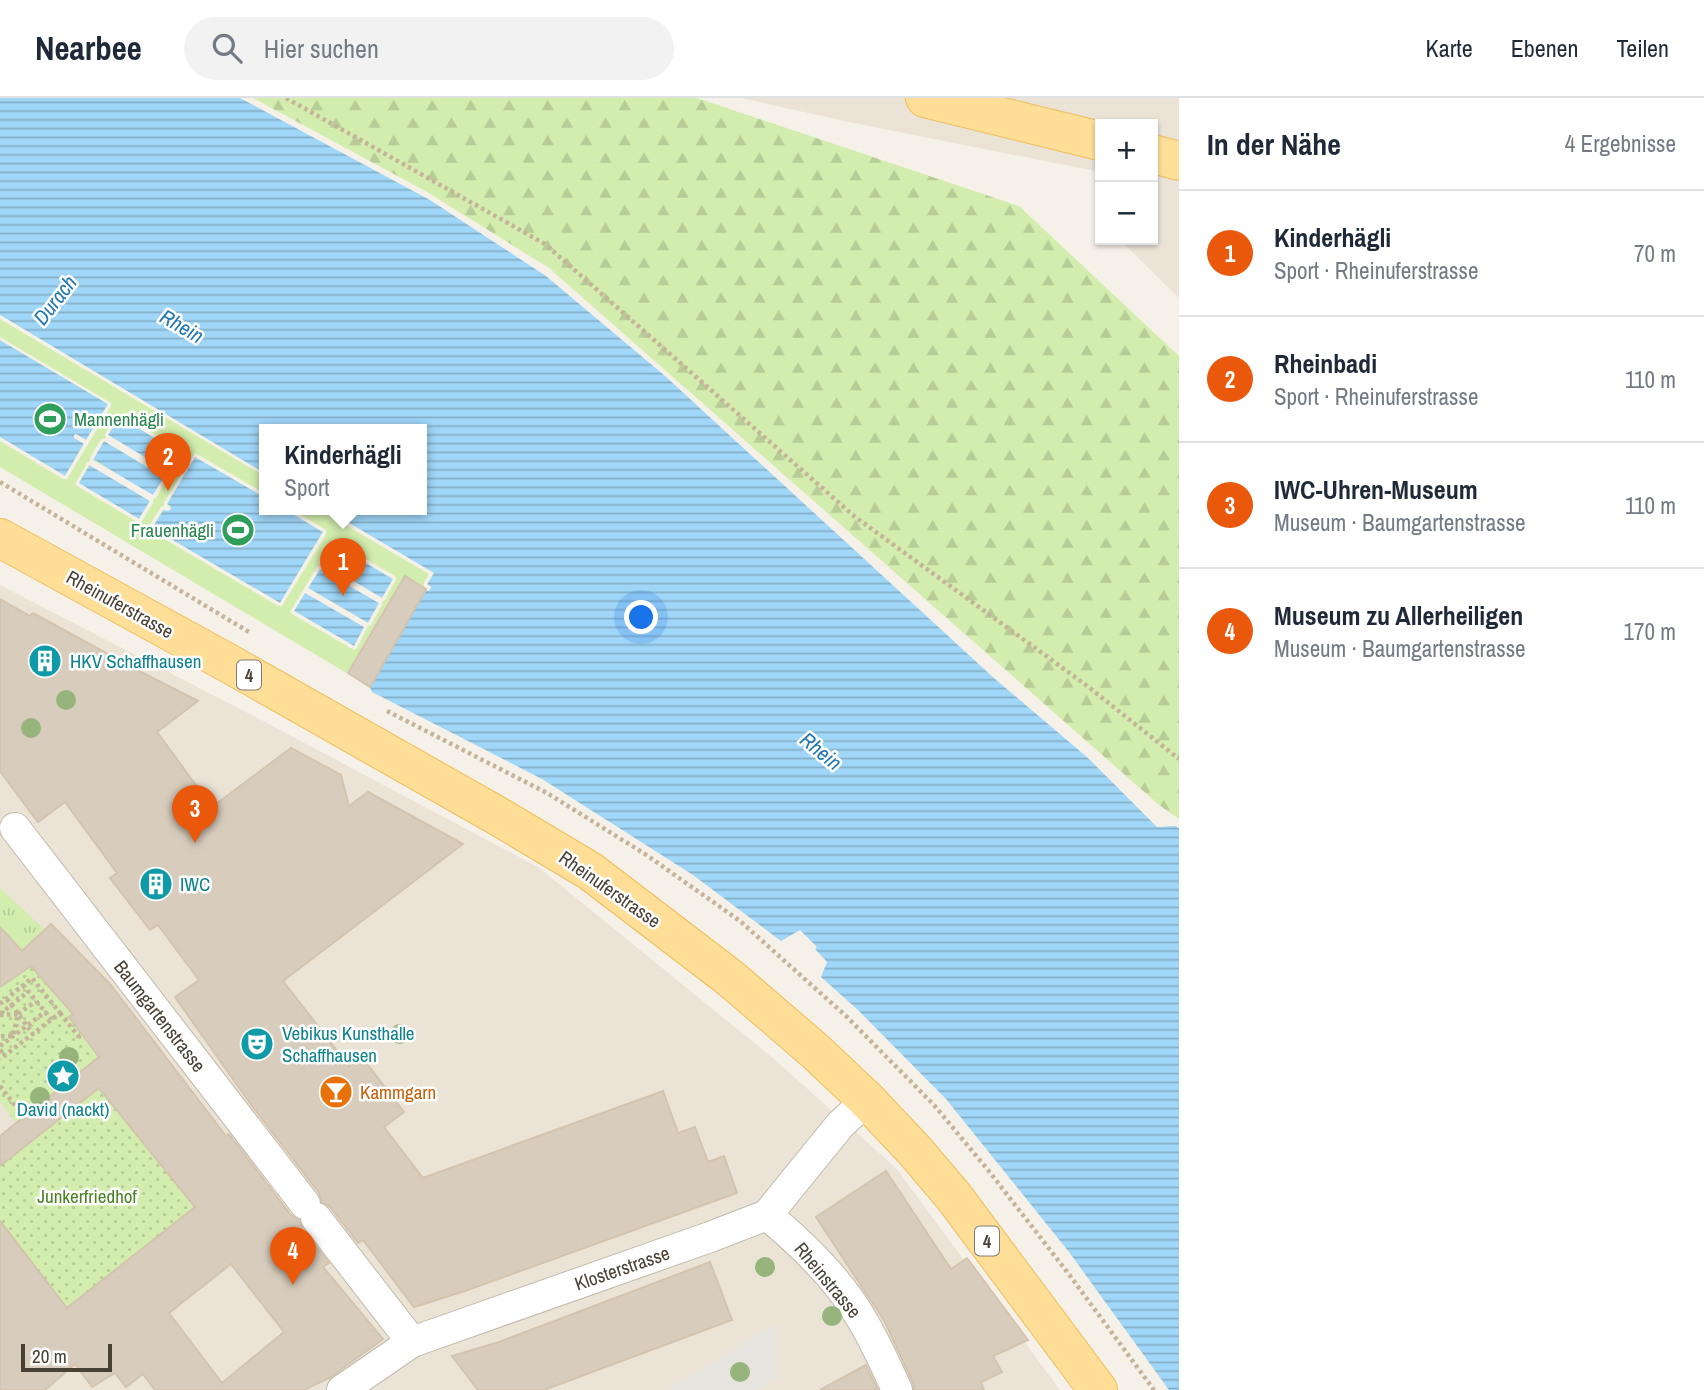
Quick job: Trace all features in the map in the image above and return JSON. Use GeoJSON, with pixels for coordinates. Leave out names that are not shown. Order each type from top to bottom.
{"type":"FeatureCollection","features":[{"type":"Feature","properties":{"kind":"main road"},"geometry":{"type":"LineString","coordinates":[[925,98],[1095,140]]}},
{"type":"Feature","properties":{"kind":"main road"},"geometry":{"type":"LineString","coordinates":[[1158,155],[1179,161]]}},
{"type":"Feature","properties":{"kind":"main road","name":"Rheinuferstrasse"},"geometry":{"type":"LineString","coordinates":[[0,538],[228,663],[590,871],[730,978],[802,1039],[867,1100],[915,1151],[954,1198],[1098,1390]]}},
{"type":"Feature","properties":{"kind":"street","name":"Baumgartenstrasse"},"geometry":{"type":"LineString","coordinates":[[15,828],[412,1342]]}},
{"type":"Feature","properties":{"kind":"street"},"geometry":{"type":"LineString","coordinates":[[767,1216],[840,1125],[867,1100]]}},
{"type":"Feature","properties":{"kind":"street","name":"Klosterstrasse"},"geometry":{"type":"LineString","coordinates":[[342,1390],[412,1342],[767,1216]]}},
{"type":"Feature","properties":{"kind":"street","name":"Rheinstrasse"},"geometry":{"type":"LineString","coordinates":[[767,1216],[786,1231],[844,1294],[878,1347],[897,1390]]}},
{"type":"Feature","properties":{"kind":"path"},"geometry":{"type":"LineString","coordinates":[[286,98],[545,244],[855,516],[1086,685],[1179,759]]}},
{"type":"Feature","properties":{"kind":"path"},"geometry":{"type":"LineString","coordinates":[[0,1004],[32,978],[79,1037],[76,1040]]}},
{"type":"Feature","properties":{"kind":"path"},"geometry":{"type":"LineString","coordinates":[[23,985],[51,1019]]}},
{"type":"Feature","properties":{"kind":"path"},"geometry":{"type":"LineString","coordinates":[[0,1015],[28,992]]}},
{"type":"Feature","properties":{"kind":"path"},"geometry":{"type":"LineString","coordinates":[[7,999],[33,1034]]}},
{"type":"Feature","properties":{"kind":"path"},"geometry":{"type":"LineString","coordinates":[[0,1015],[18,1014],[36,1001]]}},
{"type":"Feature","properties":{"kind":"path"},"geometry":{"type":"LineString","coordinates":[[45,1012],[0,1048],[2,1057],[60,1013]]}},
{"type":"Feature","properties":{"kind":"path"},"geometry":{"type":"LineString","coordinates":[[13,1036],[18,1014]]}},
{"type":"Feature","properties":{"kind":"path"},"geometry":{"type":"LineString","coordinates":[[0,1036],[13,1036],[20,1044]]}},
{"type":"Feature","properties":{"kind":"path"},"geometry":{"type":"LineString","coordinates":[[0,1086],[22,1118]]}},
{"type":"Feature","properties":{"kind":"shaded area"},"geometry":{"type":"Polygon","coordinates":[[[741,98],[1179,98],[1179,298],[1125,245],[1158,245],[1158,119],[1095,119],[1095,171],[741,98]]]}},
{"type":"Feature","properties":{"kind":"shaded area"},"geometry":{"type":"Polygon","coordinates":[[[0,585],[538,867],[774,1059],[896,1168],[1060,1390],[0,1390],[0,585]]]}},
{"type":"Feature","properties":{"kind":"shaded area"},"geometry":{"type":"Polygon","coordinates":[[[775,1324],[776,1377],[754,1390],[668,1390],[775,1324]]]}},
{"type":"Feature","properties":{"kind":"green space"},"geometry":{"type":"Polygon","coordinates":[[[253,98],[697,98],[1019,206],[1179,356],[1179,819],[1159,805],[549,268],[427,192],[253,98]]]}},
{"type":"Feature","properties":{"kind":"green space"},"geometry":{"type":"Polygon","coordinates":[[[0,315],[259,470],[259,515],[335,515],[434,573],[370,687],[0,467],[0,315]]]}},
{"type":"Feature","properties":{"kind":"green space"},"geometry":{"type":"Polygon","coordinates":[[[0,888],[45,930],[22,951],[6,934],[0,938],[0,888]]]}},
{"type":"Feature","properties":{"kind":"green space"},"geometry":{"type":"Polygon","coordinates":[[[31,966],[73,1014],[99,1057],[16,1123],[0,1101],[0,987],[31,966]]]}},
{"type":"Feature","properties":{"kind":"green space","name":"Junkerfriedhof"},"geometry":{"type":"Polygon","coordinates":[[[99,1088],[195,1207],[67,1308],[0,1221],[0,1166],[99,1088]]]}},
{"type":"Feature","properties":{"kind":"water"},"geometry":{"type":"Polygon","coordinates":[[[0,98],[240,98],[430,200],[546,276],[665,376],[995,679],[1088,758],[1157,827],[1179,828],[1179,1390],[1169,1390],[1069,1252],[946,1099],[859,1011],[821,977],[827,962],[800,930],[781,941],[693,875],[542,779],[372,692],[370,687],[426,589],[429,591],[431,587],[427,585],[433,573],[335,515],[427,515],[427,424],[259,424],[259,470],[0,315],[0,98]]]}},
{"type":"Feature","properties":{"kind":"water","name":"Mannenhägli"},"geometry":{"type":"Polygon","coordinates":[[[0,340],[108,404],[86,440],[80,440],[84,443],[65,476],[0,437],[0,340]]]}},
{"type":"Feature","properties":{"kind":"water"},"geometry":{"type":"Polygon","coordinates":[[[119,416],[179,453],[168,471],[108,435],[119,416]]]}},
{"type":"Feature","properties":{"kind":"water"},"geometry":{"type":"Polygon","coordinates":[[[104,441],[164,477],[153,496],[93,459],[104,441]]]}},
{"type":"Feature","properties":{"kind":"water","name":"Frauenhägli"},"geometry":{"type":"Polygon","coordinates":[[[195,457],[259,494],[259,515],[294,515],[323,532],[280,603],[152,528],[164,509],[170,510],[171,506],[167,504],[195,457]]]}},
{"type":"Feature","properties":{"kind":"water"},"geometry":{"type":"Polygon","coordinates":[[[90,465],[150,501],[139,519],[78,483],[90,465]]]}},
{"type":"Feature","properties":{"kind":"water"},"geometry":{"type":"Polygon","coordinates":[[[334,544],[393,579],[382,598],[322,563],[334,544]]]}},
{"type":"Feature","properties":{"kind":"water"},"geometry":{"type":"Polygon","coordinates":[[[320,569],[379,603],[368,623],[308,588],[320,569]]]}},
{"type":"Feature","properties":{"kind":"water"},"geometry":{"type":"Polygon","coordinates":[[[305,592],[365,627],[354,646],[294,611],[305,592]]]}},
{"type":"Feature","properties":{"kind":"pier"},"geometry":{"type":"Polygon","coordinates":[[[0,315],[259,470],[259,473],[0,319],[0,315]]]}},
{"type":"Feature","properties":{"kind":"pier"},"geometry":{"type":"Polygon","coordinates":[[[0,337],[111,403],[67,479],[0,441],[0,437],[65,476],[84,444],[74,438],[74,435],[86,440],[108,404],[0,340],[0,337]]]}},
{"type":"Feature","properties":{"kind":"pier"},"geometry":{"type":"Polygon","coordinates":[[[119,413],[183,452],[139,523],[75,484],[101,439],[106,438],[105,434],[119,413]],[[119,417],[108,435],[168,471],[179,452],[119,417]],[[104,441],[93,460],[153,495],[164,477],[104,441]],[[89,465],[79,483],[139,519],[150,501],[89,465]]]}},
{"type":"Feature","properties":{"kind":"pier"},"geometry":{"type":"Polygon","coordinates":[[[195,453],[259,490],[259,494],[195,457],[167,504],[171,509],[163,510],[152,528],[280,603],[323,532],[294,515],[301,515],[326,530],[326,534],[282,606],[278,606],[149,530],[195,453]]]}},
{"type":"Feature","properties":{"kind":"pier"},"geometry":{"type":"Polygon","coordinates":[[[328,515],[335,515],[434,573],[427,584],[431,587],[429,591],[426,590],[370,687],[367,685],[429,574],[328,515]]]}},
{"type":"Feature","properties":{"kind":"pier"},"geometry":{"type":"Polygon","coordinates":[[[333,540],[395,576],[385,600],[354,650],[290,612],[320,565],[319,561],[333,540]],[[334,544],[323,563],[382,598],[393,579],[334,544]],[[320,569],[308,588],[368,623],[379,603],[320,569]],[[305,593],[294,611],[354,646],[364,627],[305,593]]]}},
{"type":"Feature","properties":{"kind":"building"},"geometry":{"type":"Polygon","coordinates":[[[405,576],[426,589],[370,687],[348,673],[405,576]]]}},
{"type":"Feature","properties":{"kind":"building"},"geometry":{"type":"Polygon","coordinates":[[[0,599],[30,616],[33,613],[198,701],[157,732],[212,807],[291,748],[341,775],[349,806],[368,792],[463,844],[283,981],[349,1066],[362,1057],[404,1112],[384,1127],[423,1178],[663,1091],[678,1133],[695,1127],[708,1162],[724,1156],[737,1193],[414,1307],[363,1240],[358,1243],[330,1207],[322,1202],[319,1193],[252,1106],[175,997],[199,980],[158,925],[150,930],[110,878],[117,873],[65,802],[38,822],[0,771],[0,599]]]}},
{"type":"Feature","properties":{"kind":"building"},"geometry":{"type":"Polygon","coordinates":[[[51,924],[110,984],[226,1136],[229,1134],[291,1215],[299,1220],[302,1229],[329,1263],[323,1267],[383,1339],[331,1377],[304,1390],[155,1390],[143,1374],[126,1387],[115,1373],[92,1387],[75,1364],[45,1390],[0,1390],[0,1221],[67,1308],[195,1207],[99,1088],[0,1166],[0,1136],[99,1057],[69,1017],[73,1014],[31,966],[0,987],[0,927],[22,951],[51,924]],[[231,1264],[169,1313],[222,1383],[284,1332],[231,1264]]]}},
{"type":"Feature","properties":{"kind":"building"},"geometry":{"type":"Polygon","coordinates":[[[886,1171],[951,1269],[967,1258],[1028,1340],[993,1356],[1002,1372],[981,1382],[984,1390],[914,1390],[885,1322],[816,1217],[886,1171]]]}},
{"type":"Feature","properties":{"kind":"building"},"geometry":{"type":"Polygon","coordinates":[[[710,1262],[732,1320],[544,1390],[478,1390],[452,1356],[499,1342],[710,1262]]]}},
{"type":"Feature","properties":{"kind":"building"},"geometry":{"type":"Polygon","coordinates":[[[866,1365],[878,1390],[820,1390],[866,1365]]]}},
{"type":"Feature","properties":{"kind":"place","name":"Mannenhägli"},"geometry":{"type":"Point","coordinates":[50,419]}},
{"type":"Feature","properties":{"kind":"place","name":"Rheinbadi"},"geometry":{"type":"Point","coordinates":[168,491]}},
{"type":"Feature","properties":{"kind":"place","name":"Frauenhägli"},"geometry":{"type":"Point","coordinates":[238,530]}},
{"type":"Feature","properties":{"kind":"place","name":"Kinderhägli"},"geometry":{"type":"Point","coordinates":[343,596]}},
{"type":"Feature","properties":{"kind":"place","name":"HKV Schaffhausen"},"geometry":{"type":"Point","coordinates":[45,661]}},
{"type":"Feature","properties":{"kind":"place","name":"IWC-Uhren-Museum"},"geometry":{"type":"Point","coordinates":[195,843]}},
{"type":"Feature","properties":{"kind":"place","name":"IWC"},"geometry":{"type":"Point","coordinates":[156,884]}},
{"type":"Feature","properties":{"kind":"place","name":"Vebikus Kunsthalle Schaffhausen"},"geometry":{"type":"Point","coordinates":[257,1044]}},
{"type":"Feature","properties":{"kind":"place","name":"David (nackt)"},"geometry":{"type":"Point","coordinates":[63,1076]}},
{"type":"Feature","properties":{"kind":"place","name":"Kammgarn"},"geometry":{"type":"Point","coordinates":[336,1092]}},
{"type":"Feature","properties":{"kind":"place","name":"Museum zu Allerheiligen"},"geometry":{"type":"Point","coordinates":[293,1285]}},
{"type":"Feature","properties":{"kind":"water label","name":"Durach"},"geometry":{"type":"Point","coordinates":[55,300]}},
{"type":"Feature","properties":{"kind":"water label","name":"Rhein"},"geometry":{"type":"Point","coordinates":[182,326]}},
{"type":"Feature","properties":{"kind":"water label","name":"Rhein"},"geometry":{"type":"Point","coordinates":[821,751]}}]}
